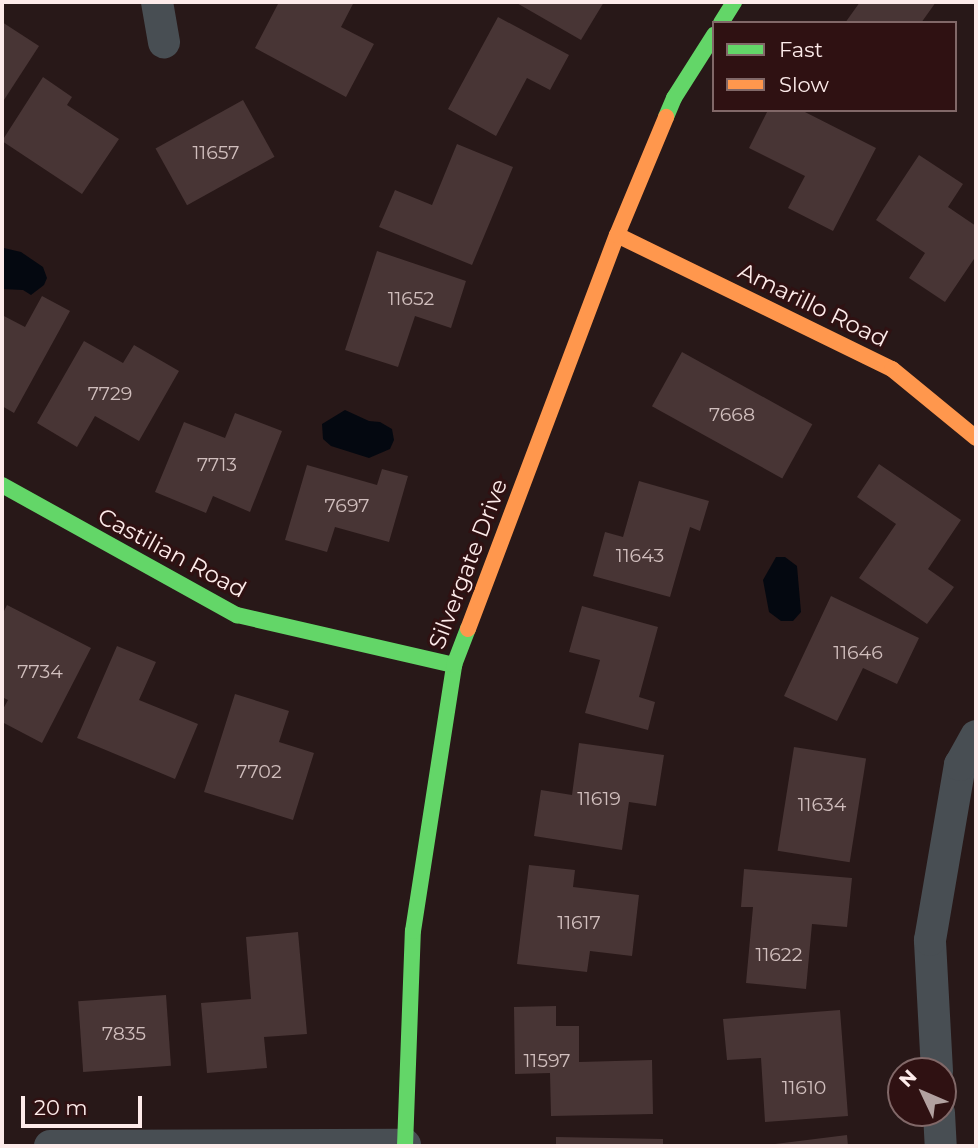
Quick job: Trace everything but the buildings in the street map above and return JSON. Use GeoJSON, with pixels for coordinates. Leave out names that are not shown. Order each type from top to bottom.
{"type":"FeatureCollection","features":[{"type":"Feature","properties":{"kind":"street"},"geometry":{"type":"LineString","coordinates":[[157,2],[164,42]]}},
{"type":"Feature","properties":{"kind":"street"},"geometry":{"type":"LineString","coordinates":[[722,21],[734,2]]}},
{"type":"Feature","properties":{"kind":"street","name":"Silvergate Drive"},"geometry":{"type":"LineString","coordinates":[[405,1146],[413,931],[454,665],[617,235],[674,98],[712,38]]}},
{"type":"Feature","properties":{"kind":"street","name":"Amarillo Road"},"geometry":{"type":"LineString","coordinates":[[617,235],[892,369],[976,438]]}},
{"type":"Feature","properties":{"kind":"street","name":"Castilian Road"},"geometry":{"type":"LineString","coordinates":[[2,485],[237,614],[454,665]]}},
{"type":"Feature","properties":{"kind":"street"},"geometry":{"type":"LineString","coordinates":[[936,1057],[930,940],[960,765],[976,736]]}},
{"type":"Feature","properties":{"kind":"street"},"geometry":{"type":"LineString","coordinates":[[940,1127],[941,1146]]}},
{"type":"Feature","properties":{"kind":"street"},"geometry":{"type":"LineString","coordinates":[[50,1146],[405,1146]]}},
{"type":"Feature","properties":{"kind":"shaded area"},"geometry":{"type":"Polygon","coordinates":[[[4,248],[21,252],[43,267],[47,278],[44,285],[31,295],[23,290],[2,289],[4,248]]]}},
{"type":"Feature","properties":{"kind":"shaded area"},"geometry":{"type":"Polygon","coordinates":[[[345,410],[392,429],[394,440],[390,449],[369,458],[331,446],[323,439],[322,424],[345,410]]]}},
{"type":"Feature","properties":{"kind":"shaded area"},"geometry":{"type":"Polygon","coordinates":[[[776,557],[785,557],[797,566],[801,612],[793,621],[781,621],[769,612],[763,580],[776,557]]]}},
{"type":"Feature","properties":{"kind":"traffic: fast"},"geometry":{"type":"LineString","coordinates":[[722,21],[734,2]]}},
{"type":"Feature","properties":{"kind":"traffic: fast"},"geometry":{"type":"LineString","coordinates":[[666,117],[674,98],[712,38]]}},
{"type":"Feature","properties":{"kind":"traffic: fast"},"geometry":{"type":"LineString","coordinates":[[2,485],[237,615],[454,665]]}},
{"type":"Feature","properties":{"kind":"traffic: fast"},"geometry":{"type":"LineString","coordinates":[[405,1146],[413,931],[454,665],[468,629]]}},
{"type":"Feature","properties":{"kind":"traffic: slow"},"geometry":{"type":"LineString","coordinates":[[468,629],[617,235],[666,117]]}},
{"type":"Feature","properties":{"kind":"traffic: slow"},"geometry":{"type":"LineString","coordinates":[[617,235],[892,369],[976,438]]}}]}
